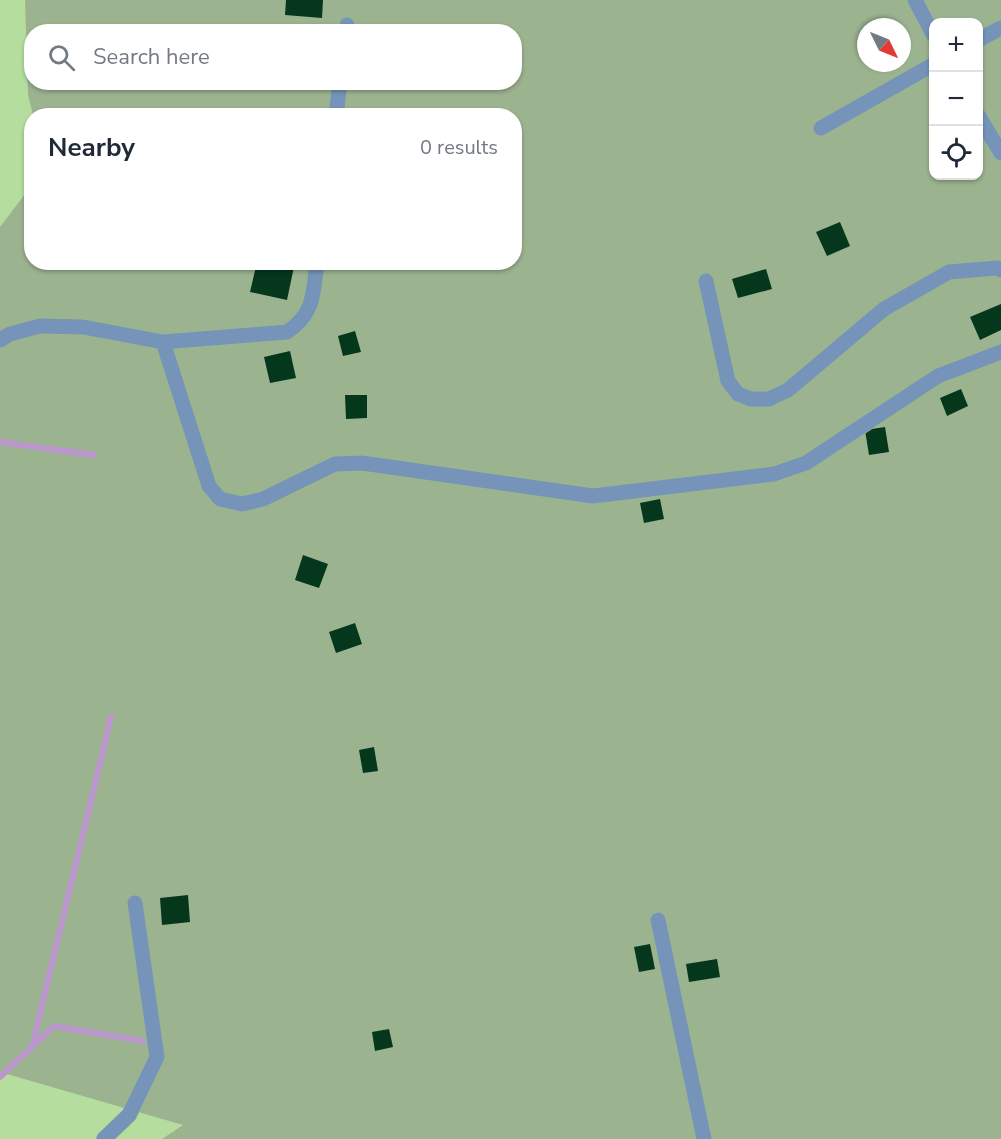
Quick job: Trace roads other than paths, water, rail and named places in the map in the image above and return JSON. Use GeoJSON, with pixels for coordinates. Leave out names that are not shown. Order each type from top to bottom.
{"type":"FeatureCollection","features":[{"type":"Feature","properties":{"kind":"street"},"geometry":{"type":"LineString","coordinates":[[915,0],[929,28]]}},
{"type":"Feature","properties":{"kind":"street"},"geometry":{"type":"LineString","coordinates":[[983,37],[1001,28]]}},
{"type":"Feature","properties":{"kind":"street"},"geometry":{"type":"LineString","coordinates":[[821,128],[929,66]]}},
{"type":"Feature","properties":{"kind":"street"},"geometry":{"type":"LineString","coordinates":[[337,108],[339,90]]}},
{"type":"Feature","properties":{"kind":"street"},"geometry":{"type":"LineString","coordinates":[[983,123],[1001,153]]}},
{"type":"Feature","properties":{"kind":"street"},"geometry":{"type":"LineString","coordinates":[[705,281],[728,381],[738,394],[751,399],[769,399],[789,390],[884,309],[949,272],[998,268],[1001,270]]}},
{"type":"Feature","properties":{"kind":"street"},"geometry":{"type":"LineString","coordinates":[[0,340],[10,334],[40,326],[82,327],[163,342],[286,332],[300,323],[312,305],[316,270]]}},
{"type":"Feature","properties":{"kind":"street"},"geometry":{"type":"LineString","coordinates":[[163,342],[209,486],[220,499],[242,504],[263,499],[335,464],[362,463],[593,496],[774,474],[806,463],[938,376],[1001,352]]}},
{"type":"Feature","properties":{"kind":"street"},"geometry":{"type":"LineString","coordinates":[[104,1139],[129,1115],[157,1057],[135,903]]}},
{"type":"Feature","properties":{"kind":"street"},"geometry":{"type":"LineString","coordinates":[[658,920],[704,1139]]}},
{"type":"Feature","properties":{"kind":"waterway"},"geometry":{"type":"LineString","coordinates":[[0,442],[94,455]]}},
{"type":"Feature","properties":{"kind":"waterway"},"geometry":{"type":"LineString","coordinates":[[32,1047],[111,717]]}},
{"type":"Feature","properties":{"kind":"waterway"},"geometry":{"type":"LineString","coordinates":[[0,1077],[54,1026],[143,1041]]}}]}
